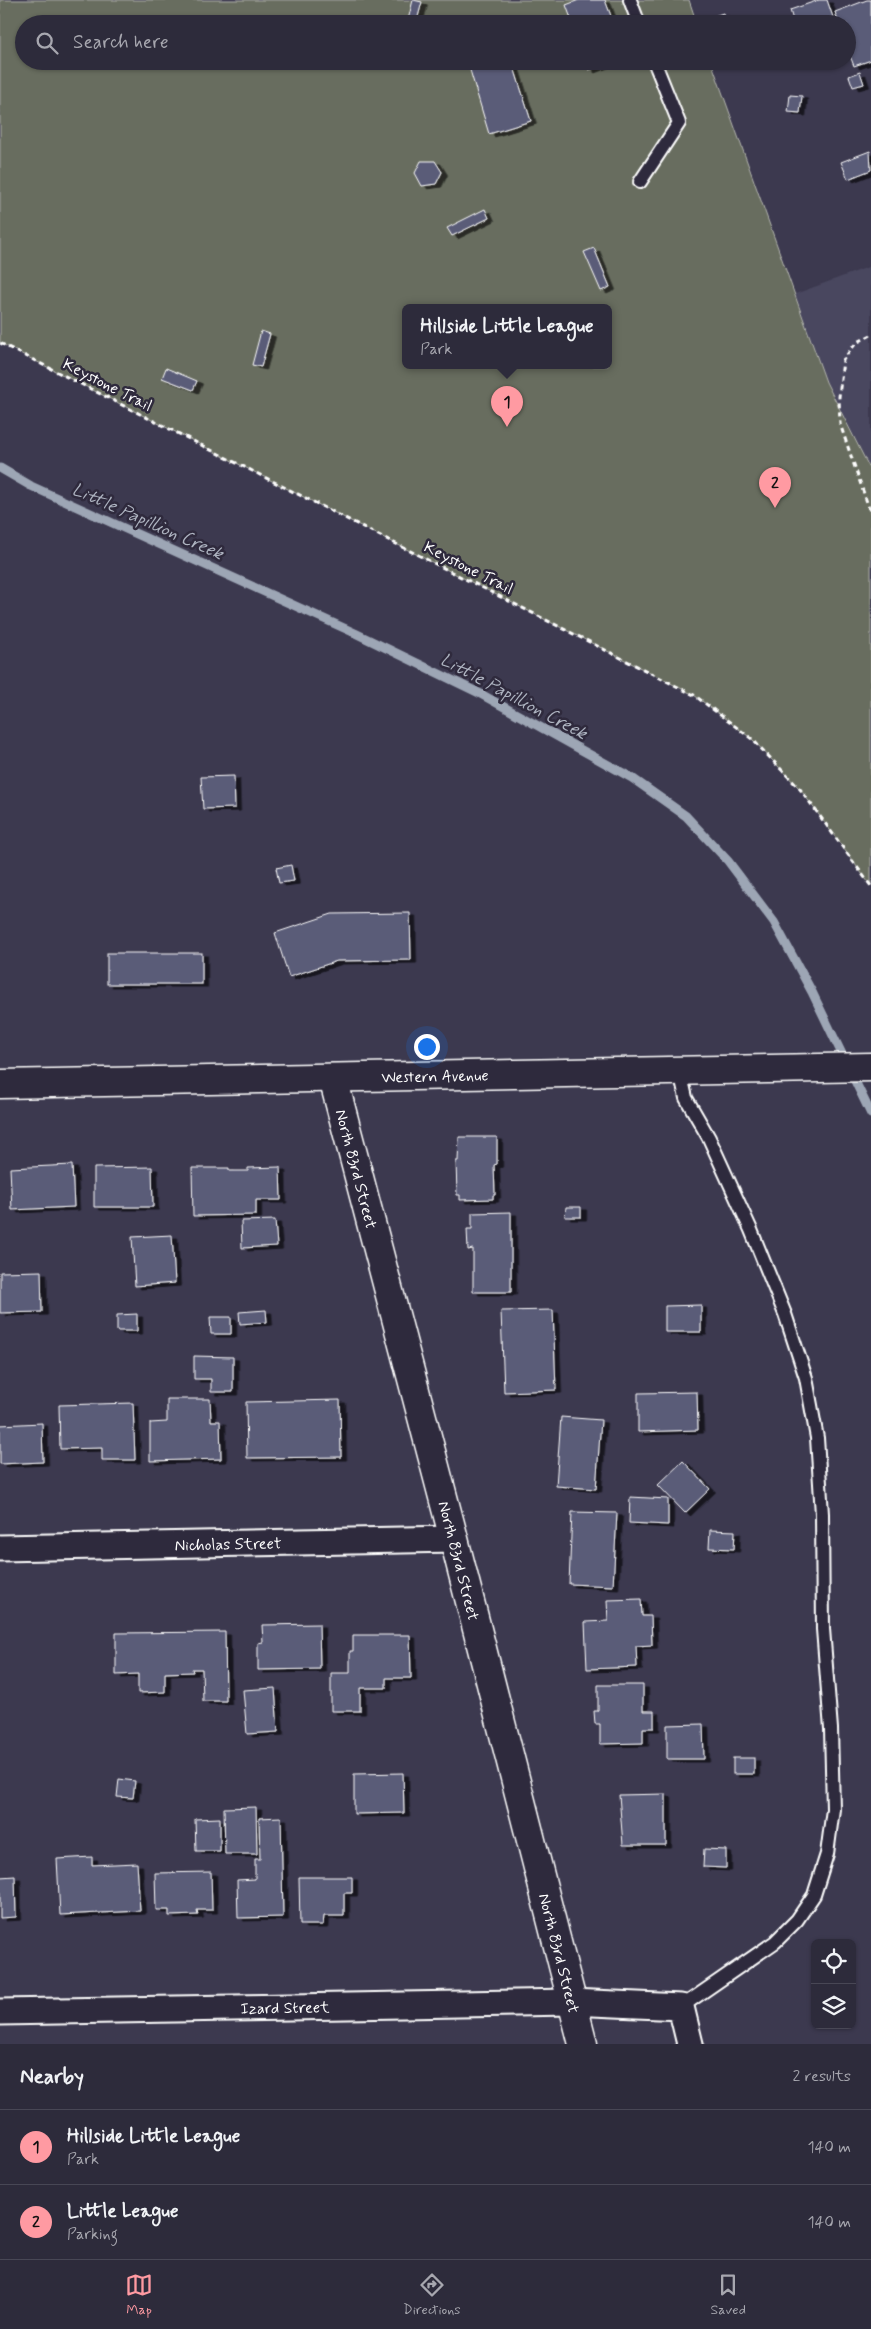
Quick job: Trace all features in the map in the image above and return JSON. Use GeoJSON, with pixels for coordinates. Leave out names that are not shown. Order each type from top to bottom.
{"type":"FeatureCollection","features":[{"type":"Feature","properties":{"kind":"street","name":"Western Avenue"},"geometry":{"type":"LineString","coordinates":[[0,1084],[871,1067]]}},
{"type":"Feature","properties":{"kind":"street","name":"North 83rd Street"},"geometry":{"type":"LineString","coordinates":[[333,1078],[454,1539],[583,2044]]}},
{"type":"Feature","properties":{"kind":"street","name":"Nicholas Street"},"geometry":{"type":"LineString","coordinates":[[0,1548],[454,1539]]}},
{"type":"Feature","properties":{"kind":"street","name":"Izard Street"},"geometry":{"type":"LineString","coordinates":[[0,2012],[571,2002],[681,2007]]}},
{"type":"Feature","properties":{"kind":"street"},"geometry":{"type":"LineString","coordinates":[[681,2007],[690,2044]]}},
{"type":"Feature","properties":{"kind":"lane"},"geometry":{"type":"LineString","coordinates":[[630,0],[636,15]]}},
{"type":"Feature","properties":{"kind":"lane"},"geometry":{"type":"LineString","coordinates":[[640,182],[679,123],[658,70]]}},
{"type":"Feature","properties":{"kind":"lane"},"geometry":{"type":"LineString","coordinates":[[680,1071],[686,1098],[708,1138],[743,1213],[786,1314],[806,1378],[817,1438],[822,1514],[823,1629],[831,1729],[833,1809],[827,1854],[814,1895],[797,1920],[775,1942],[681,2007]]}},
{"type":"Feature","properties":{"kind":"path"},"geometry":{"type":"LineString","coordinates":[[871,335],[856,342],[843,360],[839,397],[840,424],[871,514]]}},
{"type":"Feature","properties":{"kind":"path","name":"Keystone Trail"},"geometry":{"type":"LineString","coordinates":[[0,343],[694,695],[752,739],[800,789],[871,886]]}},
{"type":"Feature","properties":{"kind":"shaded area"},"geometry":{"type":"Polygon","coordinates":[[[871,266],[871,471],[826,383],[795,294],[871,266]]]}},
{"type":"Feature","properties":{"kind":"green space"},"geometry":{"type":"Polygon","coordinates":[[[0,0],[689,0],[694,15],[15,15],[15,70],[714,70],[826,382],[871,471],[871,886],[800,789],[752,739],[694,695],[0,343],[0,0]]]}},
{"type":"Feature","properties":{"kind":"building"},"geometry":{"type":"Polygon","coordinates":[[[413,0],[422,2],[418,15],[409,15],[413,0]]]}},
{"type":"Feature","properties":{"kind":"building"},"geometry":{"type":"Polygon","coordinates":[[[579,0],[605,0],[611,15],[570,15],[566,5],[579,0]]]}},
{"type":"Feature","properties":{"kind":"building"},"geometry":{"type":"Polygon","coordinates":[[[819,0],[827,0],[832,15],[791,15],[790,10],[819,0]]]}},
{"type":"Feature","properties":{"kind":"building"},"geometry":{"type":"Polygon","coordinates":[[[871,0],[871,60],[856,65],[856,15],[836,15],[835,12],[871,0]]]}},
{"type":"Feature","properties":{"kind":"building"},"geometry":{"type":"Polygon","coordinates":[[[470,70],[515,70],[531,121],[489,134],[470,70]]]}},
{"type":"Feature","properties":{"kind":"building"},"geometry":{"type":"Polygon","coordinates":[[[860,72],[864,84],[853,87],[849,76],[860,72]]]}},
{"type":"Feature","properties":{"kind":"building"},"geometry":{"type":"Polygon","coordinates":[[[790,95],[802,96],[800,113],[788,112],[790,95]]]}},
{"type":"Feature","properties":{"kind":"building"},"geometry":{"type":"Polygon","coordinates":[[[870,151],[871,170],[848,179],[841,162],[870,151]]]}},
{"type":"Feature","properties":{"kind":"building"},"geometry":{"type":"Polygon","coordinates":[[[421,161],[435,161],[442,172],[436,184],[422,186],[415,173],[421,161]]]}},
{"type":"Feature","properties":{"kind":"building"},"geometry":{"type":"Polygon","coordinates":[[[485,209],[489,218],[452,236],[447,228],[485,209]]]}},
{"type":"Feature","properties":{"kind":"building"},"geometry":{"type":"Polygon","coordinates":[[[594,248],[610,287],[601,291],[584,252],[594,248]]]}},
{"type":"Feature","properties":{"kind":"building"},"geometry":{"type":"Polygon","coordinates":[[[261,331],[270,334],[261,367],[252,365],[261,331]]]}},
{"type":"Feature","properties":{"kind":"building"},"geometry":{"type":"Polygon","coordinates":[[[166,368],[197,381],[193,390],[162,378],[166,368]]]}},
{"type":"Feature","properties":{"kind":"building"},"geometry":{"type":"Polygon","coordinates":[[[234,776],[235,808],[203,809],[201,777],[234,776]]]}},
{"type":"Feature","properties":{"kind":"building"},"geometry":{"type":"Polygon","coordinates":[[[291,865],[294,881],[279,883],[276,868],[291,865]]]}},
{"type":"Feature","properties":{"kind":"building"},"geometry":{"type":"Polygon","coordinates":[[[410,913],[411,960],[337,961],[289,977],[275,933],[332,914],[410,913]]]}},
{"type":"Feature","properties":{"kind":"building"},"geometry":{"type":"Polygon","coordinates":[[[107,953],[202,953],[202,984],[107,984],[107,953]]]}},
{"type":"Feature","properties":{"kind":"building"},"geometry":{"type":"Polygon","coordinates":[[[459,1137],[497,1137],[497,1164],[494,1165],[495,1195],[493,1195],[493,1199],[460,1200],[460,1195],[457,1195],[456,1161],[458,1161],[459,1137]]]}},
{"type":"Feature","properties":{"kind":"building"},"geometry":{"type":"Polygon","coordinates":[[[72,1165],[74,1207],[12,1210],[10,1168],[72,1165]]]}},
{"type":"Feature","properties":{"kind":"building"},"geometry":{"type":"Polygon","coordinates":[[[152,1167],[153,1207],[94,1207],[94,1168],[152,1167]]]}},
{"type":"Feature","properties":{"kind":"building"},"geometry":{"type":"Polygon","coordinates":[[[280,1167],[281,1200],[256,1200],[256,1215],[193,1216],[192,1168],[229,1168],[229,1171],[248,1171],[248,1168],[280,1167]]]}},
{"type":"Feature","properties":{"kind":"building"},"geometry":{"type":"Polygon","coordinates":[[[566,1207],[581,1207],[581,1217],[565,1217],[566,1207]]]}},
{"type":"Feature","properties":{"kind":"building"},"geometry":{"type":"Polygon","coordinates":[[[511,1212],[511,1292],[473,1292],[473,1249],[468,1250],[467,1229],[472,1229],[472,1213],[511,1212]]]}},
{"type":"Feature","properties":{"kind":"building"},"geometry":{"type":"Polygon","coordinates":[[[275,1220],[277,1246],[242,1248],[241,1221],[275,1220]]]}},
{"type":"Feature","properties":{"kind":"building"},"geometry":{"type":"Polygon","coordinates":[[[172,1235],[175,1283],[135,1286],[132,1237],[172,1235]]]}},
{"type":"Feature","properties":{"kind":"building"},"geometry":{"type":"Polygon","coordinates":[[[41,1271],[42,1312],[0,1313],[0,1272],[41,1271]]]}},
{"type":"Feature","properties":{"kind":"building"},"geometry":{"type":"Polygon","coordinates":[[[701,1305],[701,1332],[665,1332],[665,1306],[701,1305]]]}},
{"type":"Feature","properties":{"kind":"building"},"geometry":{"type":"Polygon","coordinates":[[[266,1310],[267,1322],[240,1324],[239,1312],[266,1310]]]}},
{"type":"Feature","properties":{"kind":"building"},"geometry":{"type":"Polygon","coordinates":[[[553,1310],[556,1390],[504,1392],[501,1311],[553,1310]]]}},
{"type":"Feature","properties":{"kind":"building"},"geometry":{"type":"Polygon","coordinates":[[[137,1314],[137,1331],[117,1331],[117,1315],[137,1314]]]}},
{"type":"Feature","properties":{"kind":"building"},"geometry":{"type":"Polygon","coordinates":[[[210,1317],[231,1317],[231,1334],[211,1334],[210,1317]]]}},
{"type":"Feature","properties":{"kind":"building"},"geometry":{"type":"Polygon","coordinates":[[[194,1356],[233,1357],[233,1392],[211,1392],[211,1379],[194,1379],[194,1356]]]}},
{"type":"Feature","properties":{"kind":"building"},"geometry":{"type":"Polygon","coordinates":[[[697,1392],[698,1430],[638,1432],[638,1393],[697,1392]]]}},
{"type":"Feature","properties":{"kind":"building"},"geometry":{"type":"Polygon","coordinates":[[[167,1399],[210,1399],[211,1421],[220,1421],[221,1459],[150,1461],[150,1423],[167,1422],[167,1399]]]}},
{"type":"Feature","properties":{"kind":"building"},"geometry":{"type":"Polygon","coordinates":[[[340,1400],[341,1457],[247,1458],[246,1402],[340,1400]]]}},
{"type":"Feature","properties":{"kind":"building"},"geometry":{"type":"Polygon","coordinates":[[[133,1403],[135,1460],[102,1460],[102,1448],[60,1449],[59,1405],[133,1403]]]}},
{"type":"Feature","properties":{"kind":"building"},"geometry":{"type":"Polygon","coordinates":[[[561,1417],[601,1420],[596,1489],[556,1486],[561,1417]]]}},
{"type":"Feature","properties":{"kind":"building"},"geometry":{"type":"Polygon","coordinates":[[[42,1423],[43,1462],[0,1464],[0,1425],[42,1423]]]}},
{"type":"Feature","properties":{"kind":"building"},"geometry":{"type":"Polygon","coordinates":[[[683,1461],[710,1489],[685,1513],[658,1485],[683,1461]]]}},
{"type":"Feature","properties":{"kind":"building"},"geometry":{"type":"Polygon","coordinates":[[[630,1497],[668,1499],[668,1525],[629,1523],[630,1497]]]}},
{"type":"Feature","properties":{"kind":"building"},"geometry":{"type":"Polygon","coordinates":[[[572,1512],[617,1513],[613,1586],[569,1584],[572,1512]]]}},
{"type":"Feature","properties":{"kind":"building"},"geometry":{"type":"Polygon","coordinates":[[[710,1530],[735,1531],[734,1549],[709,1548],[710,1530]]]}},
{"type":"Feature","properties":{"kind":"building"},"geometry":{"type":"Polygon","coordinates":[[[641,1599],[642,1616],[651,1616],[652,1645],[636,1646],[637,1667],[587,1669],[585,1622],[608,1621],[607,1600],[641,1599]]]}},
{"type":"Feature","properties":{"kind":"building"},"geometry":{"type":"Polygon","coordinates":[[[319,1624],[320,1669],[258,1670],[258,1643],[263,1642],[262,1625],[319,1624]]]}},
{"type":"Feature","properties":{"kind":"building"},"geometry":{"type":"Polygon","coordinates":[[[225,1632],[226,1701],[203,1701],[202,1669],[192,1669],[193,1672],[165,1673],[165,1692],[138,1693],[138,1674],[116,1675],[116,1633],[225,1632]]]}},
{"type":"Feature","properties":{"kind":"building"},"geometry":{"type":"Polygon","coordinates":[[[353,1635],[410,1635],[411,1678],[386,1678],[386,1688],[360,1688],[360,1711],[331,1711],[331,1673],[350,1673],[350,1651],[353,1651],[353,1635]]]}},
{"type":"Feature","properties":{"kind":"building"},"geometry":{"type":"Polygon","coordinates":[[[598,1685],[643,1685],[643,1711],[654,1711],[654,1728],[643,1728],[643,1743],[600,1744],[600,1724],[595,1724],[594,1711],[598,1711],[598,1685]]]}},
{"type":"Feature","properties":{"kind":"building"},"geometry":{"type":"Polygon","coordinates":[[[275,1688],[278,1732],[247,1734],[243,1690],[275,1688]]]}},
{"type":"Feature","properties":{"kind":"building"},"geometry":{"type":"Polygon","coordinates":[[[703,1724],[704,1759],[667,1759],[667,1725],[703,1724]]]}},
{"type":"Feature","properties":{"kind":"building"},"geometry":{"type":"Polygon","coordinates":[[[733,1758],[754,1758],[754,1774],[733,1774],[733,1758]]]}},
{"type":"Feature","properties":{"kind":"building"},"geometry":{"type":"Polygon","coordinates":[[[403,1773],[404,1813],[354,1814],[354,1774],[403,1773]]]}},
{"type":"Feature","properties":{"kind":"building"},"geometry":{"type":"Polygon","coordinates":[[[119,1779],[135,1781],[133,1798],[117,1797],[119,1779]]]}},
{"type":"Feature","properties":{"kind":"building"},"geometry":{"type":"Polygon","coordinates":[[[666,1794],[666,1845],[623,1845],[619,1795],[666,1794]]]}},
{"type":"Feature","properties":{"kind":"building"},"geometry":{"type":"Polygon","coordinates":[[[256,1807],[257,1854],[225,1854],[224,1808],[256,1807]]]}},
{"type":"Feature","properties":{"kind":"building"},"geometry":{"type":"Polygon","coordinates":[[[281,1817],[283,1917],[238,1918],[237,1880],[255,1879],[255,1859],[260,1859],[259,1818],[281,1817]]]}},
{"type":"Feature","properties":{"kind":"building"},"geometry":{"type":"Polygon","coordinates":[[[220,1818],[220,1851],[196,1851],[195,1819],[220,1818]]]}},
{"type":"Feature","properties":{"kind":"building"},"geometry":{"type":"Polygon","coordinates":[[[704,1849],[726,1850],[726,1868],[703,1867],[704,1849]]]}},
{"type":"Feature","properties":{"kind":"building"},"geometry":{"type":"Polygon","coordinates":[[[92,1857],[92,1865],[137,1863],[140,1911],[60,1915],[57,1859],[92,1857]]]}},
{"type":"Feature","properties":{"kind":"building"},"geometry":{"type":"Polygon","coordinates":[[[211,1872],[212,1910],[197,1910],[198,1915],[169,1916],[169,1910],[156,1910],[155,1873],[211,1872]]]}},
{"type":"Feature","properties":{"kind":"building"},"geometry":{"type":"Polygon","coordinates":[[[15,1876],[16,1917],[0,1918],[0,1877],[15,1876]]]}},
{"type":"Feature","properties":{"kind":"building"},"geometry":{"type":"Polygon","coordinates":[[[299,1877],[352,1877],[352,1893],[344,1893],[344,1916],[324,1916],[323,1925],[300,1925],[299,1877]]]}},
{"type":"Feature","properties":{"kind":"waterway","name":"Little Papillion Creek"},"geometry":{"type":"LineString","coordinates":[[0,468],[31,486],[355,633],[479,693],[632,778],[686,816],[728,861],[774,922],[812,992],[871,1114]]}},
{"type":"Feature","properties":{"kind":"place","name":"Hillside Little League"},"geometry":{"type":"Point","coordinates":[507,427]}},
{"type":"Feature","properties":{"kind":"place","name":"Little League"},"geometry":{"type":"Point","coordinates":[775,508]}}]}
